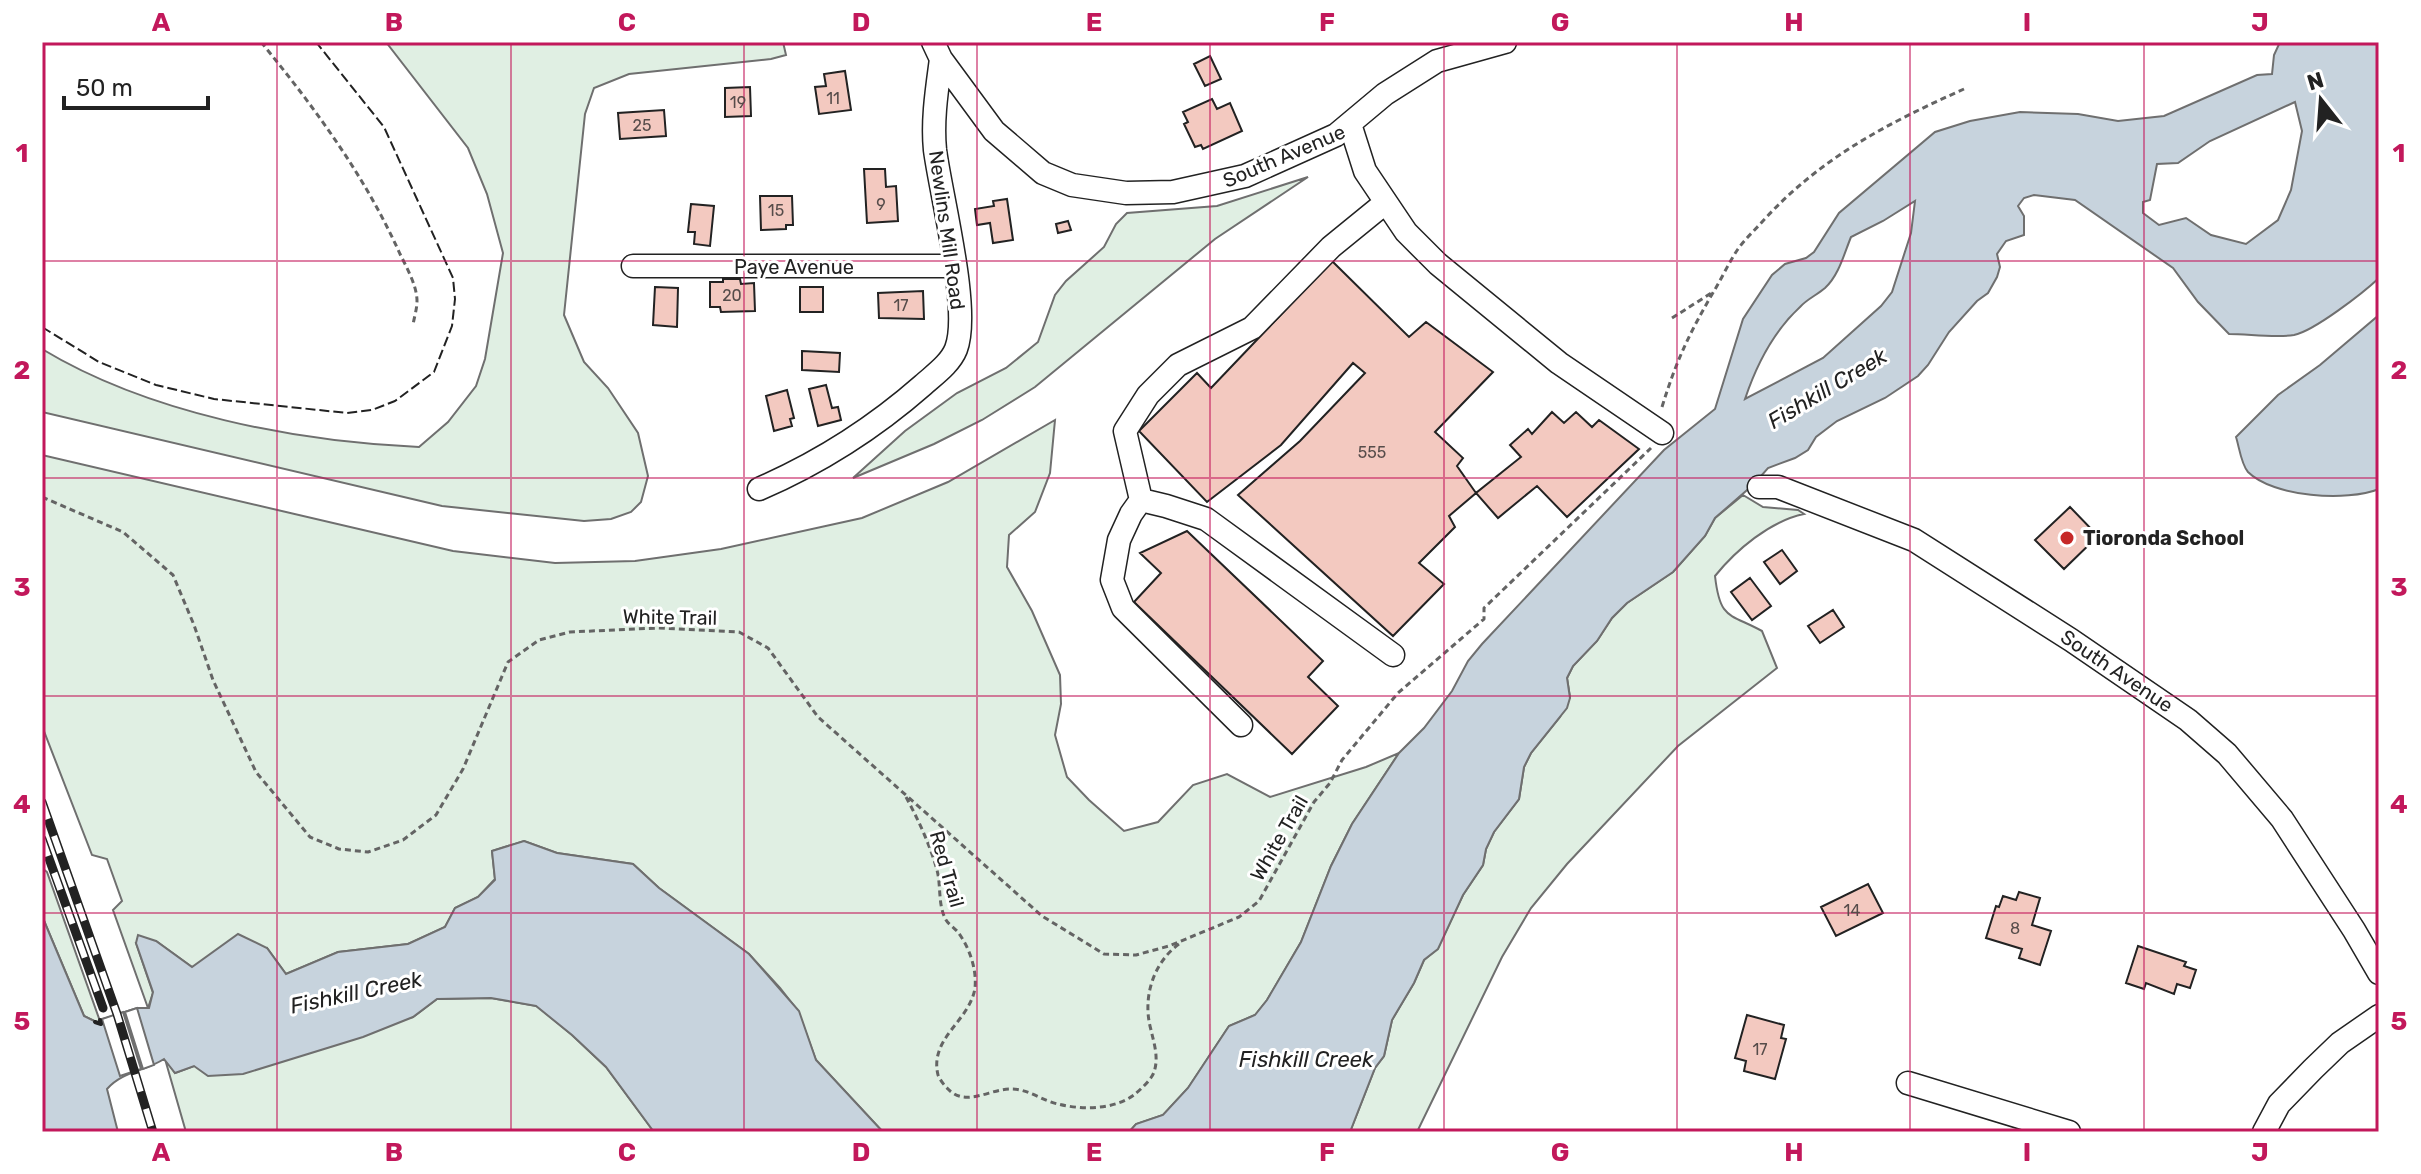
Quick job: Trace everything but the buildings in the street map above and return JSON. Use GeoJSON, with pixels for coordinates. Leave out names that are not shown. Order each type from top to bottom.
{"type":"FeatureCollection","features":[{"type":"Feature","properties":{"kind":"street"},"geometry":{"type":"LineString","coordinates":[[1350,124],[1385,94],[1437,61],[1505,42]]}},
{"type":"Feature","properties":{"kind":"street","name":"South Avenue"},"geometry":{"type":"LineString","coordinates":[[937,51],[994,131],[1015,151],[1043,173],[1086,187],[1126,193],[1173,192],[1207,186],[1245,176],[1336,135],[1350,124],[1365,171],[1406,232],[1438,264],[1559,363],[1658,435]]}},
{"type":"Feature","properties":{"kind":"street","name":"Newlins Mill Road"},"geometry":{"type":"LineString","coordinates":[[759,489],[799,472],[900,406],[952,357],[957,347],[960,321],[955,266],[935,147],[937,51]]}},
{"type":"Feature","properties":{"kind":"street"},"geometry":{"type":"LineString","coordinates":[[1241,725],[1123,608],[1112,580],[1119,540],[1141,500],[1125,431],[1148,395],[1178,365],[1252,328],[1331,247],[1385,203]]}},
{"type":"Feature","properties":{"kind":"street","name":"Paye Avenue"},"geometry":{"type":"LineString","coordinates":[[633,266],[955,266]]}},
{"type":"Feature","properties":{"kind":"street","name":"South Avenue"},"geometry":{"type":"LineString","coordinates":[[1759,487],[1778,487],[1914,540],[2071,640],[2188,720],[2227,754],[2282,819],[2379,973]]}},
{"type":"Feature","properties":{"kind":"street"},"geometry":{"type":"LineString","coordinates":[[1141,500],[1206,519],[1393,655]]}},
{"type":"Feature","properties":{"kind":"street"},"geometry":{"type":"LineString","coordinates":[[2264,1132],[2279,1104],[2340,1043],[2379,1016]]}},
{"type":"Feature","properties":{"kind":"street"},"geometry":{"type":"LineString","coordinates":[[1908,1083],[2069,1132]]}},
{"type":"Feature","properties":{"kind":"path"},"geometry":{"type":"LineString","coordinates":[[261,42],[310,102],[389,229],[410,275],[417,299],[413,325]]}},
{"type":"Feature","properties":{"kind":"path"},"geometry":{"type":"LineString","coordinates":[[1658,435],[1677,362],[1692,327],[1738,248],[1779,203],[1817,169],[1855,143],[1964,89]]}},
{"type":"Feature","properties":{"kind":"path"},"geometry":{"type":"LineString","coordinates":[[1672,318],[1715,291]]}},
{"type":"Feature","properties":{"kind":"path","name":"White Trail"},"geometry":{"type":"LineString","coordinates":[[42,497],[123,532],[173,575],[213,680],[256,772],[310,837],[339,849],[368,852],[403,840],[436,815],[463,769],[508,662],[539,640],[570,632],[658,628],[739,632],[768,648],[818,717],[1042,916],[1104,954],[1136,955],[1184,940],[1239,917],[1259,901],[1314,802],[1330,783],[1342,760],[1398,693],[1484,619],[1484,608],[1658,435]]}},
{"type":"Feature","properties":{"kind":"path","name":"Red Trail"},"geometry":{"type":"LineString","coordinates":[[904,794],[917,817],[937,870],[945,919],[967,945],[974,972],[975,987],[970,1004],[940,1045],[937,1062],[939,1078],[952,1093],[962,1097],[979,1097],[1014,1088],[1057,1104],[1090,1108],[1111,1105],[1134,1094],[1154,1073],[1156,1048],[1150,1027],[1148,1000],[1159,961],[1184,940]]}},
{"type":"Feature","properties":{"kind":"green space"},"geometry":{"type":"Polygon","coordinates":[[[386,42],[783,42],[786,55],[771,59],[629,74],[594,88],[585,114],[564,315],[584,362],[608,388],[638,433],[648,476],[641,502],[631,512],[611,519],[584,521],[442,506],[42,412],[42,349],[128,391],[175,407],[274,431],[323,439],[419,447],[448,422],[476,386],[485,359],[503,253],[487,194],[468,148],[386,42]]]}},
{"type":"Feature","properties":{"kind":"green space"},"geometry":{"type":"Polygon","coordinates":[[[1308,177],[1215,239],[1035,387],[982,420],[934,444],[853,478],[905,431],[957,393],[1006,368],[1038,342],[1055,295],[1104,247],[1116,224],[1127,213],[1217,206],[1308,177]]]}},
{"type":"Feature","properties":{"kind":"green space"},"geometry":{"type":"Polygon","coordinates":[[[1055,420],[1050,473],[1035,512],[1009,535],[1007,567],[1032,611],[1060,675],[1061,704],[1055,735],[1067,777],[1089,800],[1124,831],[1158,822],[1193,785],[1227,774],[1270,797],[1366,767],[1399,753],[1352,824],[1331,866],[1301,942],[1267,1000],[1255,1015],[1229,1026],[1188,1088],[1163,1115],[1136,1124],[1129,1132],[883,1132],[816,1060],[798,1011],[749,954],[659,888],[633,864],[557,853],[524,841],[492,851],[495,879],[478,897],[455,908],[445,927],[408,944],[338,952],[286,974],[267,948],[192,967],[156,941],[136,943],[153,993],[148,1008],[113,910],[122,901],[107,859],[92,855],[42,726],[42,455],[453,551],[555,563],[635,561],[721,549],[862,518],[948,482],[1055,420]]]}},
{"type":"Feature","properties":{"kind":"green space"},"geometry":{"type":"Polygon","coordinates":[[[1743,495],[1763,507],[1798,510],[1804,514],[1766,530],[1733,556],[1715,576],[1723,608],[1762,631],[1777,668],[1678,746],[1567,864],[1531,908],[1502,957],[1417,1132],[1350,1132],[1375,1068],[1384,1056],[1392,1020],[1424,960],[1438,948],[1463,895],[1483,865],[1494,832],[1519,799],[1524,767],[1531,753],[1560,717],[1570,697],[1567,678],[1573,666],[1597,641],[1612,618],[1627,603],[1673,572],[1705,536],[1715,518],[1743,495]]]}},
{"type":"Feature","properties":{"kind":"green space"},"geometry":{"type":"Polygon","coordinates":[[[42,868],[47,872],[101,1024],[84,1016],[42,916],[42,868]]]}},
{"type":"Feature","properties":{"kind":"green space"},"geometry":{"type":"Polygon","coordinates":[[[491,998],[537,1006],[606,1067],[654,1132],[186,1132],[165,1059],[175,1073],[194,1066],[413,1017],[437,999],[491,998]]]}},
{"type":"Feature","properties":{"kind":"water","name":"Fishkill Creek"},"geometry":{"type":"Polygon","coordinates":[[[2280,42],[2379,42],[2379,278],[2338,311],[2303,332],[2279,336],[2229,334],[2198,302],[2173,268],[2075,200],[2034,195],[2024,198],[2018,206],[2024,216],[2024,235],[2006,241],[1997,254],[2000,267],[1988,293],[1949,332],[1918,376],[1885,398],[1837,421],[1816,437],[1808,450],[1795,458],[1768,468],[1715,518],[1705,536],[1673,572],[1627,603],[1612,618],[1597,641],[1573,666],[1567,678],[1570,698],[1567,708],[1531,753],[1524,767],[1519,799],[1494,832],[1483,865],[1463,895],[1438,949],[1424,960],[1392,1020],[1384,1056],[1375,1068],[1350,1132],[1129,1132],[1136,1124],[1163,1115],[1188,1088],[1229,1026],[1255,1015],[1267,1000],[1301,942],[1331,866],[1352,824],[1399,753],[1424,728],[1452,691],[1468,661],[1664,450],[1715,409],[1743,319],[1772,275],[1785,264],[1806,258],[1814,252],[1839,213],[1935,132],[1970,121],[2020,112],[2078,114],[2118,121],[2164,116],[2257,75],[2272,74],[2274,55],[2280,42]],[[2295,102],[2210,141],[2178,163],[2157,164],[2150,200],[2143,202],[2143,213],[2159,225],[2186,218],[2211,235],[2246,244],[2278,220],[2291,190],[2302,131],[2295,102]],[[1915,201],[1851,237],[1830,283],[1803,304],[1774,338],[1745,399],[1823,358],[1881,306],[1892,292],[1911,233],[1915,201]]]}},
{"type":"Feature","properties":{"kind":"water"},"geometry":{"type":"Polygon","coordinates":[[[2379,315],[2379,489],[2349,495],[2311,495],[2275,487],[2248,472],[2236,437],[2278,395],[2320,365],[2379,315]]]}},
{"type":"Feature","properties":{"kind":"water","name":"Fishkill Creek"},"geometry":{"type":"Polygon","coordinates":[[[524,841],[557,853],[633,864],[659,888],[749,954],[799,1011],[816,1060],[883,1132],[654,1132],[606,1067],[572,1035],[536,1006],[491,998],[437,999],[413,1017],[363,1037],[243,1074],[208,1076],[194,1066],[175,1073],[164,1059],[127,1075],[107,1089],[118,1132],[42,1132],[42,916],[84,1016],[100,1024],[100,1020],[137,1008],[149,1008],[153,992],[136,943],[138,935],[156,941],[192,967],[238,934],[267,948],[286,974],[338,952],[408,944],[445,927],[455,908],[478,897],[495,880],[492,851],[524,841]]]}},
{"type":"Feature","properties":{"kind":"pier"},"geometry":{"type":"Polygon","coordinates":[[[137,1008],[154,1065],[143,1069],[125,1012],[137,1008]]]}},
{"type":"Feature","properties":{"kind":"pier"},"geometry":{"type":"Polygon","coordinates":[[[123,1012],[141,1069],[120,1076],[102,1019],[123,1012]]]}},
{"type":"Feature","properties":{"kind":"railway"},"geometry":{"type":"LineString","coordinates":[[42,802],[117,1014],[153,1132]]}},
{"type":"Feature","properties":{"kind":"railway"},"geometry":{"type":"LineString","coordinates":[[42,839],[103,1008]]}},
{"type":"Feature","properties":{"kind":"fence"},"geometry":{"type":"LineString","coordinates":[[42,327],[99,362],[156,385],[214,399],[347,413],[372,410],[395,401],[434,372],[452,326],[455,299],[453,278],[384,127],[316,42]]}},
{"type":"Feature","properties":{"kind":"wall"},"geometry":{"type":"LineString","coordinates":[[95,1022],[101,1024],[100,1020]]}},
{"type":"Feature","properties":{"kind":"place","name":"Tioronda School"},"geometry":{"type":"Point","coordinates":[2067,538]}}]}
